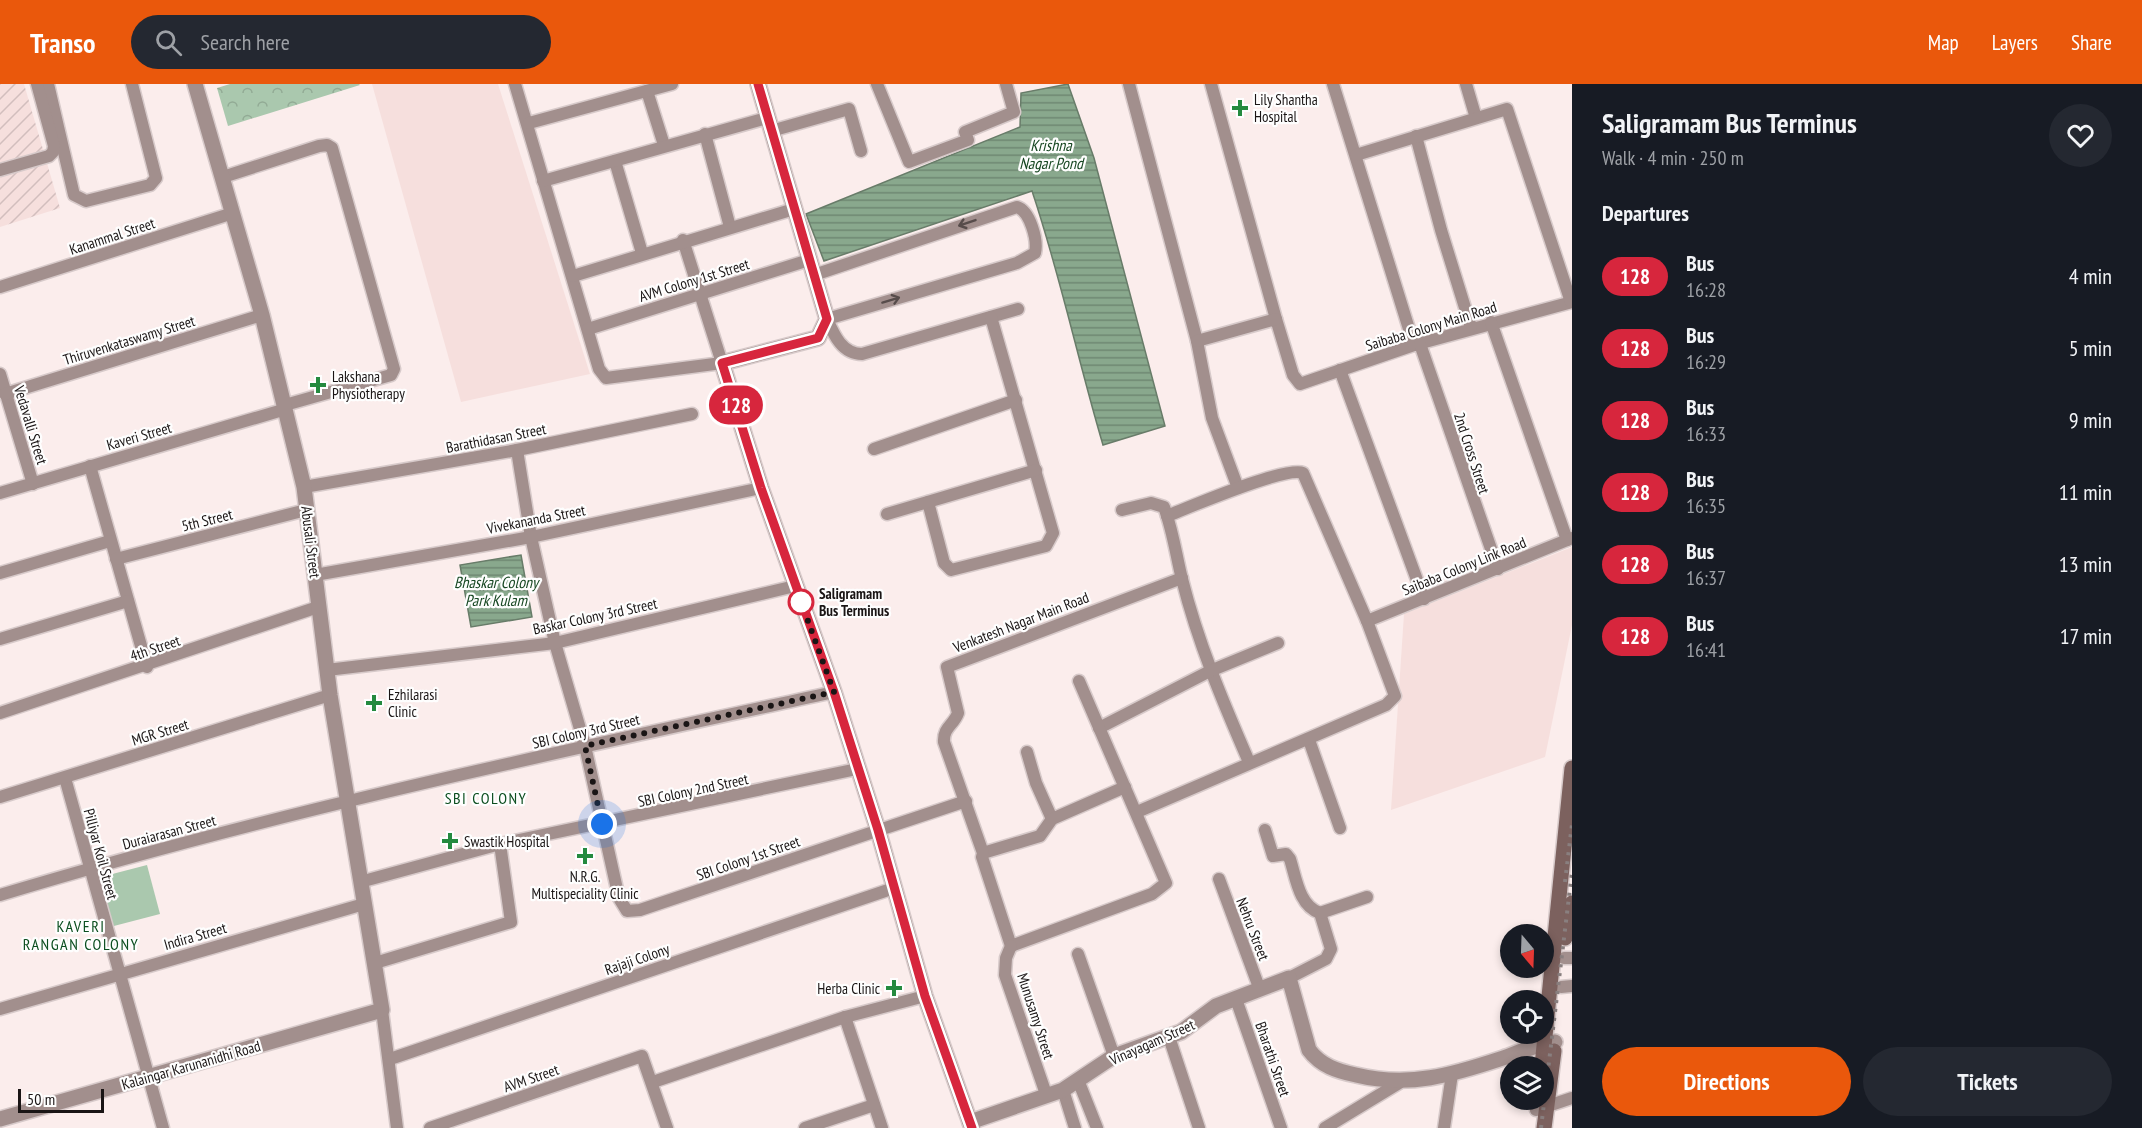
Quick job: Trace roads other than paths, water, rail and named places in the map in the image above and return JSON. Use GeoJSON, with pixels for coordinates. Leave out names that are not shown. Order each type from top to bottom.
{"type":"FeatureCollection","features":[{"type":"Feature","properties":{"kind":"main road"},"geometry":{"type":"LineString","coordinates":[[1554,992],[1572,768]]}},
{"type":"Feature","properties":{"kind":"main road"},"geometry":{"type":"LineString","coordinates":[[1554,1028],[1566,987],[1572,903]]}},
{"type":"Feature","properties":{"kind":"main road"},"geometry":{"type":"LineString","coordinates":[[1534,1128],[1539,1110]]}},
{"type":"Feature","properties":{"kind":"main road"},"geometry":{"type":"LineString","coordinates":[[1541,1110],[1544,1128]]}},
{"type":"Feature","properties":{"kind":"street"},"geometry":{"type":"LineString","coordinates":[[0,170],[49,156],[54,152],[37,84]]}},
{"type":"Feature","properties":{"kind":"street"},"geometry":{"type":"LineString","coordinates":[[48,84],[74,195],[86,201],[150,185],[156,178],[132,84]]}},
{"type":"Feature","properties":{"kind":"street","name":"Abusali Street"},"geometry":{"type":"LineString","coordinates":[[195,84],[262,315],[304,487],[330,695],[382,1010]]}},
{"type":"Feature","properties":{"kind":"street"},"geometry":{"type":"LineString","coordinates":[[515,84],[529,123],[543,181],[600,373],[606,378],[722,363],[818,338],[831,318]]}},
{"type":"Feature","properties":{"kind":"street"},"geometry":{"type":"LineString","coordinates":[[529,123],[672,84]]}},
{"type":"Feature","properties":{"kind":"street"},"geometry":{"type":"LineString","coordinates":[[758,84],[794,209],[837,341],[856,354],[1018,309]]}},
{"type":"Feature","properties":{"kind":"street"},"geometry":{"type":"LineString","coordinates":[[877,84],[909,162],[968,140],[965,132],[1014,112],[1006,84]]}},
{"type":"Feature","properties":{"kind":"street"},"geometry":{"type":"LineString","coordinates":[[1128,84],[1197,341],[1212,418],[1238,488]]}},
{"type":"Feature","properties":{"kind":"street"},"geometry":{"type":"LineString","coordinates":[[1197,341],[1276,319],[1211,84]]}},
{"type":"Feature","properties":{"kind":"street","name":"2nd Cross Street"},"geometry":{"type":"LineString","coordinates":[[1333,84],[1417,345],[1498,569]]}},
{"type":"Feature","properties":{"kind":"street"},"geometry":{"type":"LineString","coordinates":[[1466,84],[1476,118]]}},
{"type":"Feature","properties":{"kind":"street"},"geometry":{"type":"LineString","coordinates":[[647,91],[664,145]]}},
{"type":"Feature","properties":{"kind":"street"},"geometry":{"type":"LineString","coordinates":[[1356,155],[1504,108],[1511,114],[1572,302]]}},
{"type":"Feature","properties":{"kind":"street"},"geometry":{"type":"LineString","coordinates":[[543,181],[705,134],[849,109],[861,151]]}},
{"type":"Feature","properties":{"kind":"street"},"geometry":{"type":"LineString","coordinates":[[705,134],[730,227]]}},
{"type":"Feature","properties":{"kind":"street"},"geometry":{"type":"LineString","coordinates":[[1416,136],[1441,230],[1471,327]]}},
{"type":"Feature","properties":{"kind":"street","name":"Kaveri Street"},"geometry":{"type":"LineString","coordinates":[[0,493],[391,375],[394,369],[332,148],[327,145],[319,146],[223,177]]}},
{"type":"Feature","properties":{"kind":"street"},"geometry":{"type":"LineString","coordinates":[[615,161],[642,253]]}},
{"type":"Feature","properties":{"kind":"street","name":"AVM Colony 1st Street"},"geometry":{"type":"LineString","coordinates":[[588,329],[699,293],[815,269],[1017,207],[1026,213],[1037,246],[1035,253],[1017,262],[831,318]]}},
{"type":"Feature","properties":{"kind":"street"},"geometry":{"type":"LineString","coordinates":[[573,276],[683,240],[794,209]]}},
{"type":"Feature","properties":{"kind":"street","name":"Kanammal Street"},"geometry":{"type":"LineString","coordinates":[[0,287],[233,213]]}},
{"type":"Feature","properties":{"kind":"street"},"geometry":{"type":"LineString","coordinates":[[683,240],[761,488],[834,692],[878,830],[925,996],[971,1125]]}},
{"type":"Feature","properties":{"kind":"street","name":"Saibaba Colony Main Road"},"geometry":{"type":"LineString","coordinates":[[1276,319],[1293,375],[1300,384],[1471,327],[1572,302]]}},
{"type":"Feature","properties":{"kind":"street","name":"Thiruvenkataswamy Street"},"geometry":{"type":"LineString","coordinates":[[6,394],[262,315]]}},
{"type":"Feature","properties":{"kind":"street"},"geometry":{"type":"LineString","coordinates":[[928,502],[944,563],[951,570],[1046,546],[1053,533],[991,317]]}},
{"type":"Feature","properties":{"kind":"street"},"geometry":{"type":"LineString","coordinates":[[1491,322],[1569,539]]}},
{"type":"Feature","properties":{"kind":"street"},"geometry":{"type":"LineString","coordinates":[[1340,370],[1424,599]]}},
{"type":"Feature","properties":{"kind":"street","name":"Vedavalli Street"},"geometry":{"type":"LineString","coordinates":[[0,374],[33,484]]}},
{"type":"Feature","properties":{"kind":"street"},"geometry":{"type":"LineString","coordinates":[[874,450],[1016,400]]}},
{"type":"Feature","properties":{"kind":"street","name":"Barathidasan Street"},"geometry":{"type":"LineString","coordinates":[[304,487],[517,450],[692,414]]}},
{"type":"Feature","properties":{"kind":"street"},"geometry":{"type":"LineString","coordinates":[[517,450],[531,537],[555,643],[585,746],[602,824]]}},
{"type":"Feature","properties":{"kind":"street"},"geometry":{"type":"LineString","coordinates":[[90,466],[147,667]]}},
{"type":"Feature","properties":{"kind":"street"},"geometry":{"type":"LineString","coordinates":[[887,514],[1036,470]]}},
{"type":"Feature","properties":{"kind":"street"},"geometry":{"type":"LineString","coordinates":[[1137,812],[1250,762],[1309,740],[1386,705],[1395,696],[1367,621],[1304,472],[1293,472],[1238,488],[1167,516]]}},
{"type":"Feature","properties":{"kind":"street","name":"Vivekananda Street"},"geometry":{"type":"LineString","coordinates":[[315,575],[531,537],[761,488]]}},
{"type":"Feature","properties":{"kind":"street"},"geometry":{"type":"LineString","coordinates":[[1122,510],[1156,503],[1164,507],[1176,540],[1182,578],[1210,671],[1250,762]]}},
{"type":"Feature","properties":{"kind":"street","name":"5th Street"},"geometry":{"type":"LineString","coordinates":[[116,559],[306,510]]}},
{"type":"Feature","properties":{"kind":"street","name":"Saibaba Colony Link Road"},"geometry":{"type":"LineString","coordinates":[[1367,621],[1569,539]]}},
{"type":"Feature","properties":{"kind":"street"},"geometry":{"type":"LineString","coordinates":[[0,573],[110,542]]}},
{"type":"Feature","properties":{"kind":"street","name":"Venkatesh Nagar Main Road"},"geometry":{"type":"LineString","coordinates":[[1011,946],[966,801],[944,742],[946,728],[956,719],[958,712],[947,667],[1182,578]]}},
{"type":"Feature","properties":{"kind":"street","name":"Baskar Colony 3rd Street"},"geometry":{"type":"LineString","coordinates":[[327,670],[555,643],[795,586]]}},
{"type":"Feature","properties":{"kind":"street"},"geometry":{"type":"LineString","coordinates":[[0,639],[128,601]]}},
{"type":"Feature","properties":{"kind":"street","name":"4th Street"},"geometry":{"type":"LineString","coordinates":[[0,714],[147,667],[318,607]]}},
{"type":"Feature","properties":{"kind":"street"},"geometry":{"type":"LineString","coordinates":[[1099,728],[1210,671],[1278,643]]}},
{"type":"Feature","properties":{"kind":"street"},"geometry":{"type":"LineString","coordinates":[[1011,946],[1164,888],[1166,878],[1079,681]]}},
{"type":"Feature","properties":{"kind":"street","name":"SBI Colony 3rd Street"},"geometry":{"type":"LineString","coordinates":[[346,801],[834,692]]}},
{"type":"Feature","properties":{"kind":"street","name":"MGR Street"},"geometry":{"type":"LineString","coordinates":[[0,797],[330,695]]}},
{"type":"Feature","properties":{"kind":"street"},"geometry":{"type":"LineString","coordinates":[[1309,740],[1340,828]]}},
{"type":"Feature","properties":{"kind":"street"},"geometry":{"type":"LineString","coordinates":[[1027,752],[1036,783],[1052,819]]}},
{"type":"Feature","properties":{"kind":"street","name":"SBI Colony 2nd Street"},"geometry":{"type":"LineString","coordinates":[[360,882],[500,844],[857,769]]}},
{"type":"Feature","properties":{"kind":"street","name":"Pilliyar Koil Street"},"geometry":{"type":"LineString","coordinates":[[65,778],[119,973],[151,1077],[163,1128]]}},
{"type":"Feature","properties":{"kind":"street"},"geometry":{"type":"LineString","coordinates":[[983,853],[1040,836],[1052,819],[1125,787]]}},
{"type":"Feature","properties":{"kind":"street","name":"Duraiarasan Street"},"geometry":{"type":"LineString","coordinates":[[0,895],[89,868],[346,801]]}},
{"type":"Feature","properties":{"kind":"street"},"geometry":{"type":"LineString","coordinates":[[878,830],[966,801]]}},
{"type":"Feature","properties":{"kind":"street","name":"SBI Colony 1st Street"},"geometry":{"type":"LineString","coordinates":[[602,824],[620,898],[627,911],[640,910],[878,830]]}},
{"type":"Feature","properties":{"kind":"street"},"geometry":{"type":"LineString","coordinates":[[1265,830],[1273,856],[1289,856],[1306,906],[1320,913],[1367,897]]}},
{"type":"Feature","properties":{"kind":"street"},"geometry":{"type":"LineString","coordinates":[[375,963],[511,922],[500,844]]}},
{"type":"Feature","properties":{"kind":"street","name":"Nehru Street"},"geometry":{"type":"LineString","coordinates":[[1219,879],[1260,990]]}},
{"type":"Feature","properties":{"kind":"street","name":"Rajaji Colony"},"geometry":{"type":"LineString","coordinates":[[390,1059],[894,888]]}},
{"type":"Feature","properties":{"kind":"street","name":"Indira Street"},"geometry":{"type":"LineString","coordinates":[[0,1009],[364,904]]}},
{"type":"Feature","properties":{"kind":"street"},"geometry":{"type":"LineString","coordinates":[[1320,913],[1331,949],[1330,954],[1289,978],[1309,1050],[1316,1060],[1338,1071],[1399,1083],[1452,1074],[1544,1044]]}},
{"type":"Feature","properties":{"kind":"street","name":"Munusamy Street"},"geometry":{"type":"LineString","coordinates":[[1011,946],[1006,958],[1005,975],[1046,1094]]}},
{"type":"Feature","properties":{"kind":"street"},"geometry":{"type":"LineString","coordinates":[[1078,954],[1114,1056]]}},
{"type":"Feature","properties":{"kind":"street","name":"Vinayagam Street"},"geometry":{"type":"LineString","coordinates":[[971,1125],[1046,1094],[1063,1090],[1114,1056],[1168,1037],[1199,1021],[1216,1006],[1289,978]]}},
{"type":"Feature","properties":{"kind":"street"},"geometry":{"type":"LineString","coordinates":[[667,1128],[653,1082],[845,1017],[925,996]]}},
{"type":"Feature","properties":{"kind":"street","name":"Bharathi Street"},"geometry":{"type":"LineString","coordinates":[[1236,999],[1281,1128]]}},
{"type":"Feature","properties":{"kind":"street"},"geometry":{"type":"LineString","coordinates":[[382,1010],[397,1128]]}},
{"type":"Feature","properties":{"kind":"street","name":"Kalaingar Karunanidhi Road"},"geometry":{"type":"LineString","coordinates":[[0,1119],[382,1010]]}},
{"type":"Feature","properties":{"kind":"street"},"geometry":{"type":"LineString","coordinates":[[845,1017],[882,1128]]}},
{"type":"Feature","properties":{"kind":"street"},"geometry":{"type":"LineString","coordinates":[[1168,1037],[1199,1128]]}},
{"type":"Feature","properties":{"kind":"street","name":"AVM Street"},"geometry":{"type":"LineString","coordinates":[[430,1128],[642,1056],[653,1082]]}},
{"type":"Feature","properties":{"kind":"street"},"geometry":{"type":"LineString","coordinates":[[1444,1128],[1452,1074]]}},
{"type":"Feature","properties":{"kind":"street"},"geometry":{"type":"LineString","coordinates":[[1078,1080],[1097,1128]]}},
{"type":"Feature","properties":{"kind":"street"},"geometry":{"type":"LineString","coordinates":[[1324,1128],[1399,1083]]}},
{"type":"Feature","properties":{"kind":"street"},"geometry":{"type":"LineString","coordinates":[[1063,1090],[1075,1128]]}},
{"type":"Feature","properties":{"kind":"street"},"geometry":{"type":"LineString","coordinates":[[1554,1102],[1572,1098]]}},
{"type":"Feature","properties":{"kind":"street"},"geometry":{"type":"LineString","coordinates":[[805,1128],[874,1105]]}},
{"type":"Feature","properties":{"kind":"water","name":"Krishna Nagar Pond"},"geometry":{"type":"Polygon","coordinates":[[[1068,84],[1094,158],[1165,426],[1103,445],[1032,191],[824,261],[806,214],[1020,127],[1021,93],[1068,84]]]}},
{"type":"Feature","properties":{"kind":"water","name":"Bhaskar Colony Park Kulam"},"geometry":{"type":"Polygon","coordinates":[[[521,555],[532,617],[471,627],[460,565],[521,555]]]}},
{"type":"Feature","properties":{"kind":"railway"},"geometry":{"type":"LineString","coordinates":[[1565,882],[1572,824]]}},
{"type":"Feature","properties":{"kind":"railway"},"geometry":{"type":"LineString","coordinates":[[1541,1128],[1572,872]]}},
{"type":"Feature","properties":{"kind":"place","name":"Lily Shantha Hospital"},"geometry":{"type":"Point","coordinates":[1240,108]}},
{"type":"Feature","properties":{"kind":"place","name":"Lakshana Physiotherapy"},"geometry":{"type":"Point","coordinates":[318,385]}},
{"type":"Feature","properties":{"kind":"place","name":"Saligramam Bus Terminus"},"geometry":{"type":"Point","coordinates":[801,602]}},
{"type":"Feature","properties":{"kind":"place","name":"Ezhilarasi Clinic"},"geometry":{"type":"Point","coordinates":[374,703]}},
{"type":"Feature","properties":{"kind":"place","name":"Swastik Hospital"},"geometry":{"type":"Point","coordinates":[450,841]}},
{"type":"Feature","properties":{"kind":"place","name":"N.R.G. Multispeciality Clinic"},"geometry":{"type":"Point","coordinates":[585,856]}},
{"type":"Feature","properties":{"kind":"place","name":"Herba Clinic"},"geometry":{"type":"Point","coordinates":[894,988]}},
{"type":"Feature","properties":{"kind":"district","name":"SBI COLONY"},"geometry":{"type":"Point","coordinates":[486,798]}},
{"type":"Feature","properties":{"kind":"district","name":"KAVERI RANGAN COLONY"},"geometry":{"type":"Point","coordinates":[81,935]}}]}
